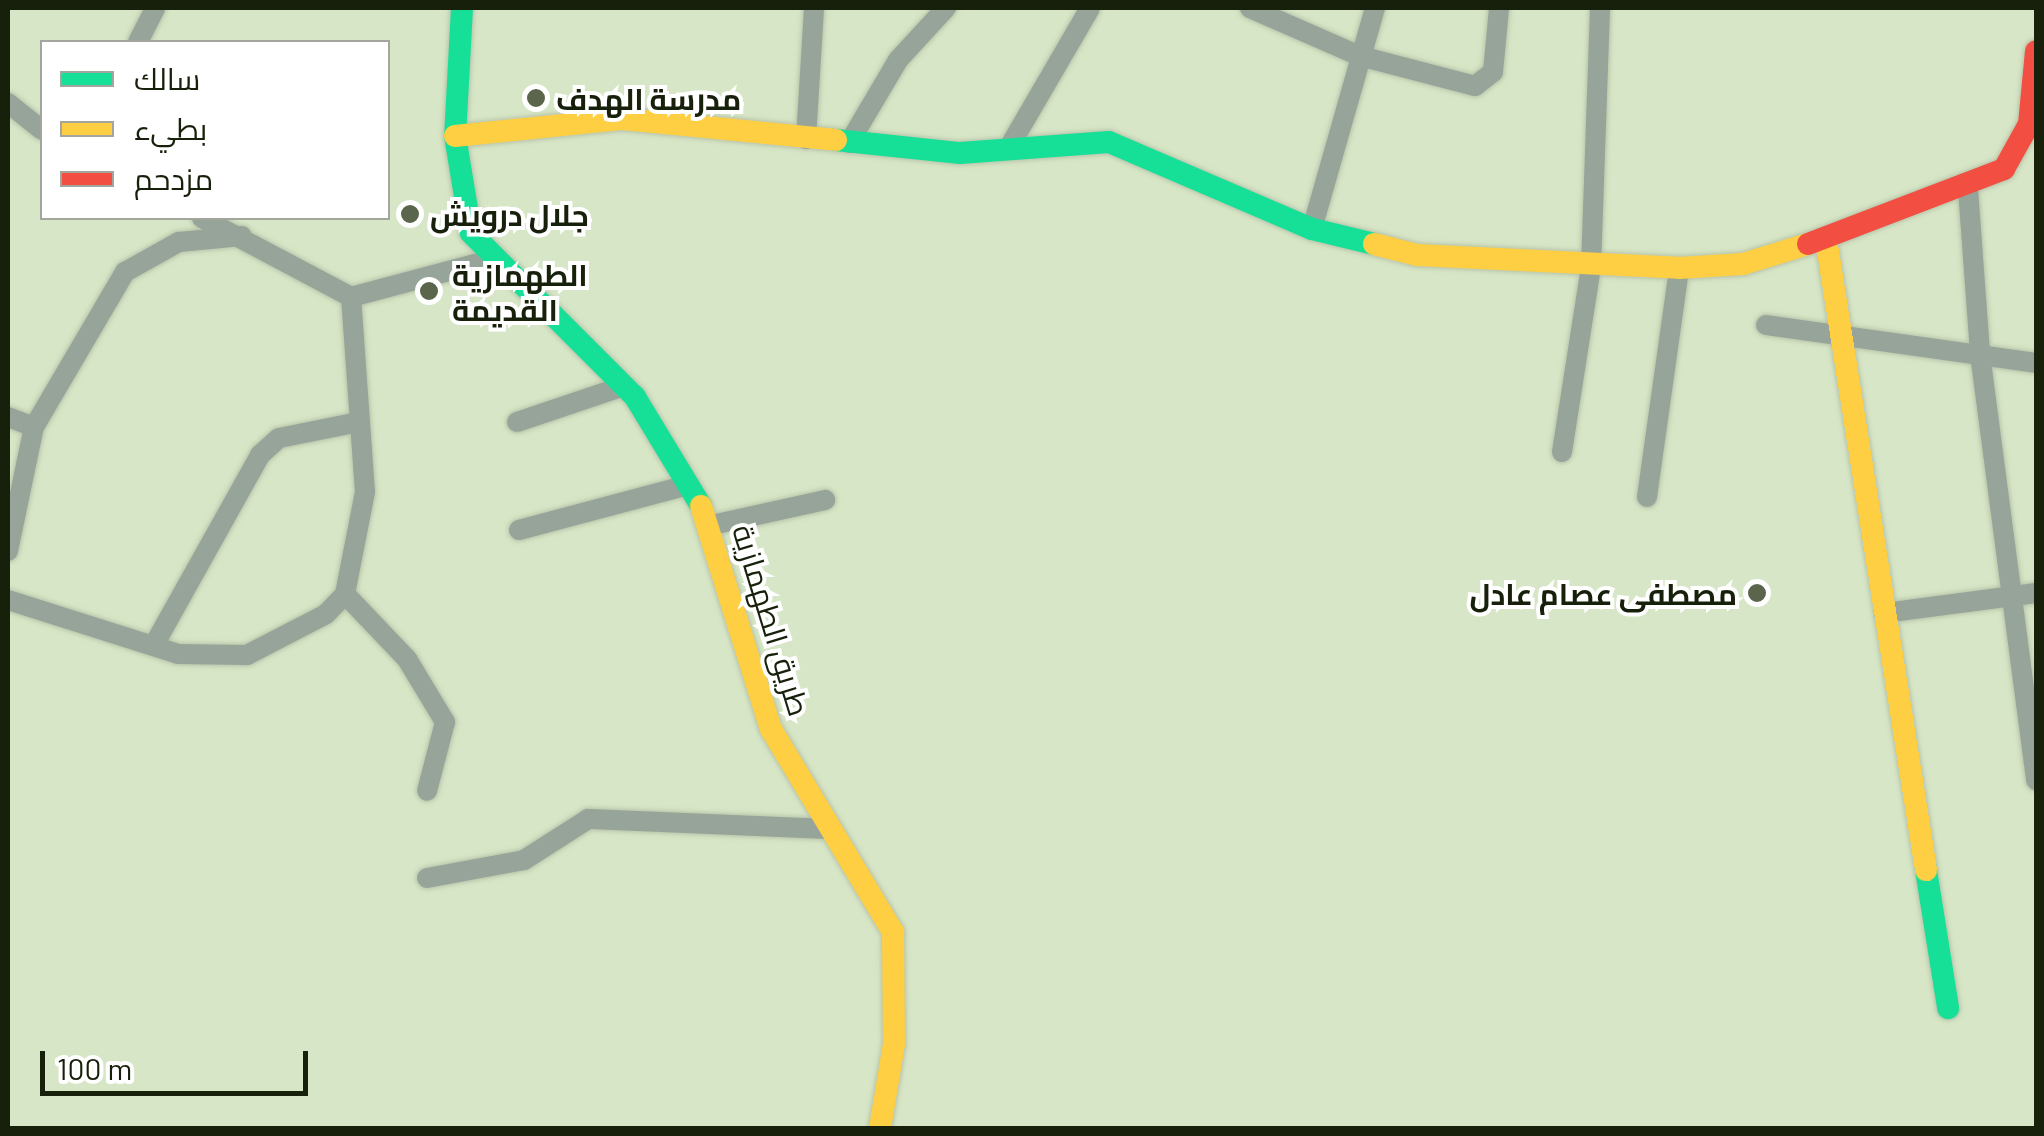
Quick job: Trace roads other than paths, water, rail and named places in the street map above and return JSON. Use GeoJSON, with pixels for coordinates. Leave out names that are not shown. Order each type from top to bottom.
{"type":"FeatureCollection","features":[{"type":"Feature","properties":{"kind":"street"},"geometry":{"type":"LineString","coordinates":[[139,40],[155,8]]}},
{"type":"Feature","properties":{"kind":"street","name":"طريق الطهمازية"},"geometry":{"type":"LineString","coordinates":[[462,8],[456,136],[472,233],[490,260],[624,386],[688,484],[712,525],[771,729],[894,932],[894,1044],[880,1128]]}},
{"type":"Feature","properties":{"kind":"street"},"geometry":{"type":"LineString","coordinates":[[806,139],[814,8]]}},
{"type":"Feature","properties":{"kind":"street"},"geometry":{"type":"LineString","coordinates":[[849,143],[898,60],[946,8]]}},
{"type":"Feature","properties":{"kind":"street"},"geometry":{"type":"LineString","coordinates":[[1008,149],[1090,8]]}},
{"type":"Feature","properties":{"kind":"street"},"geometry":{"type":"LineString","coordinates":[[1250,8],[1360,56],[1487,82],[1498,8]]}},
{"type":"Feature","properties":{"kind":"street"},"geometry":{"type":"LineString","coordinates":[[1312,229],[1375,8]]}},
{"type":"Feature","properties":{"kind":"street"},"geometry":{"type":"LineString","coordinates":[[1562,452],[1591,267],[1600,8]]}},
{"type":"Feature","properties":{"kind":"street"},"geometry":{"type":"LineString","coordinates":[[456,136],[623,119],[849,143],[1008,149],[1109,142],[1312,229],[1417,254],[1591,267],[1679,268],[1743,264],[1826,239],[1968,189],[2004,169],[2033,124],[2036,51]]}},
{"type":"Feature","properties":{"kind":"street"},"geometry":{"type":"LineString","coordinates":[[8,103],[40,128]]}},
{"type":"Feature","properties":{"kind":"street"},"geometry":{"type":"LineString","coordinates":[[1968,189],[1980,354],[2036,780]]}},
{"type":"Feature","properties":{"kind":"street"},"geometry":{"type":"LineString","coordinates":[[206,220],[351,297],[490,260]]}},
{"type":"Feature","properties":{"kind":"street"},"geometry":{"type":"LineString","coordinates":[[8,551],[34,427],[125,272],[179,242],[242,236]]}},
{"type":"Feature","properties":{"kind":"street"},"geometry":{"type":"LineString","coordinates":[[1826,239],[1948,1008]]}},
{"type":"Feature","properties":{"kind":"street"},"geometry":{"type":"LineString","coordinates":[[1647,496],[1679,268]]}},
{"type":"Feature","properties":{"kind":"street"},"geometry":{"type":"LineString","coordinates":[[8,600],[154,645],[247,656],[346,594],[365,492],[354,424],[351,297]]}},
{"type":"Feature","properties":{"kind":"street"},"geometry":{"type":"LineString","coordinates":[[1766,326],[2036,363]]}},
{"type":"Feature","properties":{"kind":"street"},"geometry":{"type":"LineString","coordinates":[[517,422],[624,386]]}},
{"type":"Feature","properties":{"kind":"street"},"geometry":{"type":"LineString","coordinates":[[8,417],[34,427]]}},
{"type":"Feature","properties":{"kind":"street"},"geometry":{"type":"LineString","coordinates":[[154,645],[260,455],[280,438],[354,424]]}},
{"type":"Feature","properties":{"kind":"street"},"geometry":{"type":"LineString","coordinates":[[519,530],[688,484]]}},
{"type":"Feature","properties":{"kind":"street"},"geometry":{"type":"LineString","coordinates":[[712,525],[824,500]]}},
{"type":"Feature","properties":{"kind":"street"},"geometry":{"type":"LineString","coordinates":[[1884,614],[2036,593]]}},
{"type":"Feature","properties":{"kind":"street"},"geometry":{"type":"LineString","coordinates":[[346,594],[406,659],[445,722],[428,791]]}},
{"type":"Feature","properties":{"kind":"street"},"geometry":{"type":"LineString","coordinates":[[427,878],[524,860],[588,819],[734,832],[830,828]]}},
{"type":"Feature","properties":{"kind":"place","name":"مدرسة الهدف"},"geometry":{"type":"Point","coordinates":[536,98]}},
{"type":"Feature","properties":{"kind":"place","name":"جلال درويش"},"geometry":{"type":"Point","coordinates":[410,214]}},
{"type":"Feature","properties":{"kind":"place","name":"الطهمازية القديمة"},"geometry":{"type":"Point","coordinates":[429,291]}},
{"type":"Feature","properties":{"kind":"place","name":"مصطفى عصام عادل"},"geometry":{"type":"Point","coordinates":[1757,593]}}]}
